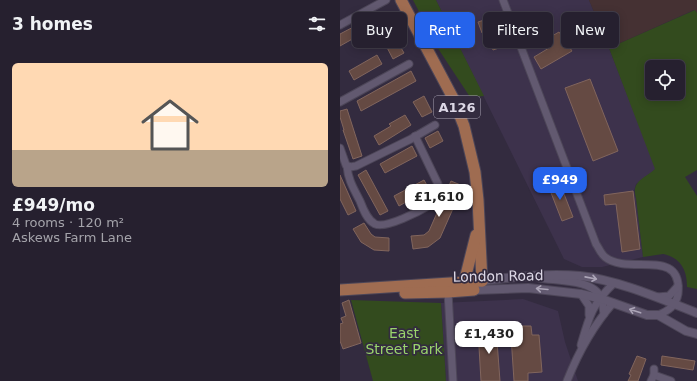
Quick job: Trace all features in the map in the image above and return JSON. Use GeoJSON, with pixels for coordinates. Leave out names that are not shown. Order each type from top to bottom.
{"type":"FeatureCollection","features":[{"type":"Feature","properties":{"kind":"main road","name":"A126"},"geometry":{"type":"LineString","coordinates":[[401,0],[453,98],[464,126],[475,172],[478,200],[482,282]]}},
{"type":"Feature","properties":{"kind":"main road","name":"A126"},"geometry":{"type":"LineString","coordinates":[[464,283],[479,224]]}},
{"type":"Feature","properties":{"kind":"main road","name":"London Road"},"geometry":{"type":"LineString","coordinates":[[474,290],[386,293],[340,290],[482,282]]}},
{"type":"Feature","properties":{"kind":"main road"},"geometry":{"type":"LineString","coordinates":[[440,284],[448,292],[464,283],[474,290],[482,282]]}},
{"type":"Feature","properties":{"kind":"street"},"geometry":{"type":"LineString","coordinates":[[340,25],[386,0]]}},
{"type":"Feature","properties":{"kind":"street"},"geometry":{"type":"LineString","coordinates":[[503,0],[596,244],[603,256],[616,262],[667,267],[673,270],[676,275],[678,286],[677,297],[668,312],[658,315]]}},
{"type":"Feature","properties":{"kind":"street"},"geometry":{"type":"LineString","coordinates":[[340,102],[409,64]]}},
{"type":"Feature","properties":{"kind":"street"},"geometry":{"type":"LineString","coordinates":[[348,166],[356,166],[435,125]]}},
{"type":"Feature","properties":{"kind":"street"},"geometry":{"type":"LineString","coordinates":[[340,148],[346,165],[348,166],[349,181],[365,213],[372,222],[380,225],[399,220],[430,205],[438,191],[438,184],[415,136]]}},
{"type":"Feature","properties":{"kind":"street","name":"London Road"},"geometry":{"type":"LineString","coordinates":[[482,282],[561,275],[581,276],[614,283],[697,313]]}},
{"type":"Feature","properties":{"kind":"street"},"geometry":{"type":"LineString","coordinates":[[533,277],[587,285],[597,292],[602,299],[604,314]]}},
{"type":"Feature","properties":{"kind":"street"},"geometry":{"type":"LineString","coordinates":[[567,381],[579,353],[590,316],[597,302],[602,299],[604,294],[614,283]]}},
{"type":"Feature","properties":{"kind":"street"},"geometry":{"type":"LineString","coordinates":[[654,297],[669,296],[678,286]]}},
{"type":"Feature","properties":{"kind":"street","name":"London Road"},"geometry":{"type":"LineString","coordinates":[[474,290],[528,288],[581,294],[602,299],[647,315],[658,315],[686,331],[697,334]]}},
{"type":"Feature","properties":{"kind":"street"},"geometry":{"type":"LineString","coordinates":[[448,292],[453,381]]}},
{"type":"Feature","properties":{"kind":"street"},"geometry":{"type":"LineString","coordinates":[[581,294],[589,306],[590,316]]}},
{"type":"Feature","properties":{"kind":"street"},"geometry":{"type":"LineString","coordinates":[[579,353],[604,314],[613,303]]}},
{"type":"Feature","properties":{"kind":"street"},"geometry":{"type":"LineString","coordinates":[[653,375],[671,381]]}},
{"type":"Feature","properties":{"kind":"shaded area"},"geometry":{"type":"Polygon","coordinates":[[[436,0],[589,0],[594,12],[561,12],[561,48],[609,48],[656,169],[636,184],[634,191],[643,257],[602,267],[582,267],[564,259],[460,48],[475,48],[475,12],[442,12],[436,0]]]}},
{"type":"Feature","properties":{"kind":"shaded area"},"geometry":{"type":"Polygon","coordinates":[[[589,0],[697,0],[697,13],[694,10],[619,44],[619,12],[594,12],[589,0]]]}},
{"type":"Feature","properties":{"kind":"shaded area"},"geometry":{"type":"Polygon","coordinates":[[[523,299],[558,311],[565,342],[578,381],[446,381],[441,303],[523,299]]]}},
{"type":"Feature","properties":{"kind":"green space"},"geometry":{"type":"Polygon","coordinates":[[[413,0],[436,0],[442,12],[419,12],[413,0]]]}},
{"type":"Feature","properties":{"kind":"green space"},"geometry":{"type":"Polygon","coordinates":[[[695,10],[697,13],[697,170],[685,177],[697,196],[697,289],[687,287],[682,266],[672,257],[663,254],[643,257],[635,188],[640,181],[655,169],[609,48],[619,48],[619,44],[695,10]]]}},
{"type":"Feature","properties":{"kind":"green space"},"geometry":{"type":"Polygon","coordinates":[[[438,48],[460,48],[484,96],[470,97],[438,48]]]}},
{"type":"Feature","properties":{"kind":"green space","name":"East Street Park"},"geometry":{"type":"Polygon","coordinates":[[[351,300],[441,303],[446,381],[373,381],[351,300]]]}},
{"type":"Feature","properties":{"kind":"building"},"geometry":{"type":"Polygon","coordinates":[[[483,20],[482,33],[478,22],[483,20]]]}},
{"type":"Feature","properties":{"kind":"building"},"geometry":{"type":"Polygon","coordinates":[[[352,28],[352,39],[340,46],[340,34],[352,28]]]}},
{"type":"Feature","properties":{"kind":"building"},"geometry":{"type":"Polygon","coordinates":[[[559,32],[561,35],[561,48],[570,48],[572,51],[541,69],[534,57],[549,48],[553,48],[553,35],[559,32]]]}},
{"type":"Feature","properties":{"kind":"building"},"geometry":{"type":"Polygon","coordinates":[[[387,48],[401,48],[404,53],[393,59],[387,48]]]}},
{"type":"Feature","properties":{"kind":"building"},"geometry":{"type":"Polygon","coordinates":[[[377,55],[382,64],[354,80],[349,71],[377,55]]]}},
{"type":"Feature","properties":{"kind":"building"},"geometry":{"type":"Polygon","coordinates":[[[411,71],[416,81],[361,111],[357,101],[411,71]]]}},
{"type":"Feature","properties":{"kind":"building"},"geometry":{"type":"Polygon","coordinates":[[[590,79],[618,151],[593,161],[565,88],[590,79]]]}},
{"type":"Feature","properties":{"kind":"building"},"geometry":{"type":"Polygon","coordinates":[[[424,96],[432,112],[422,117],[413,102],[424,96]]]}},
{"type":"Feature","properties":{"kind":"building"},"geometry":{"type":"Polygon","coordinates":[[[347,109],[362,156],[353,159],[340,117],[340,111],[347,109]]]}},
{"type":"Feature","properties":{"kind":"building"},"geometry":{"type":"Polygon","coordinates":[[[405,115],[411,125],[379,145],[374,136],[391,126],[389,124],[405,115]]]}},
{"type":"Feature","properties":{"kind":"building"},"geometry":{"type":"Polygon","coordinates":[[[438,131],[443,141],[430,148],[425,138],[438,131]]]}},
{"type":"Feature","properties":{"kind":"building"},"geometry":{"type":"Polygon","coordinates":[[[412,146],[417,156],[385,173],[380,164],[412,146]]]}},
{"type":"Feature","properties":{"kind":"building"},"geometry":{"type":"Polygon","coordinates":[[[366,170],[388,211],[380,215],[358,175],[366,170]]]}},
{"type":"Feature","properties":{"kind":"building"},"geometry":{"type":"Polygon","coordinates":[[[340,175],[356,211],[348,215],[340,199],[340,175]]]}},
{"type":"Feature","properties":{"kind":"building"},"geometry":{"type":"Polygon","coordinates":[[[424,180],[429,189],[399,206],[394,196],[424,180]]]}},
{"type":"Feature","properties":{"kind":"building"},"geometry":{"type":"Polygon","coordinates":[[[451,181],[463,186],[440,238],[428,247],[413,249],[411,236],[424,235],[429,231],[451,181]]]}},
{"type":"Feature","properties":{"kind":"building"},"geometry":{"type":"Polygon","coordinates":[[[559,181],[573,217],[562,221],[548,185],[559,181]]]}},
{"type":"Feature","properties":{"kind":"building"},"geometry":{"type":"Polygon","coordinates":[[[633,191],[640,249],[622,252],[616,204],[605,205],[604,195],[633,191]]]}},
{"type":"Feature","properties":{"kind":"building"},"geometry":{"type":"Polygon","coordinates":[[[364,223],[371,234],[375,237],[389,238],[389,251],[374,250],[361,242],[353,229],[364,223]]]}},
{"type":"Feature","properties":{"kind":"building"},"geometry":{"type":"Polygon","coordinates":[[[349,300],[361,343],[343,349],[340,341],[340,324],[343,323],[341,318],[346,316],[342,303],[349,300]]]}},
{"type":"Feature","properties":{"kind":"building"},"geometry":{"type":"Polygon","coordinates":[[[517,326],[531,326],[532,335],[539,335],[542,372],[528,373],[528,381],[514,381],[511,336],[518,336],[517,326]]]}},
{"type":"Feature","properties":{"kind":"building"},"geometry":{"type":"Polygon","coordinates":[[[496,328],[500,381],[481,381],[478,330],[496,328]]]}},
{"type":"Feature","properties":{"kind":"building"},"geometry":{"type":"Polygon","coordinates":[[[637,356],[646,359],[638,381],[628,381],[631,375],[629,374],[637,356]]]}},
{"type":"Feature","properties":{"kind":"building"},"geometry":{"type":"Polygon","coordinates":[[[662,356],[695,361],[693,370],[661,365],[662,356]]]}}]}
